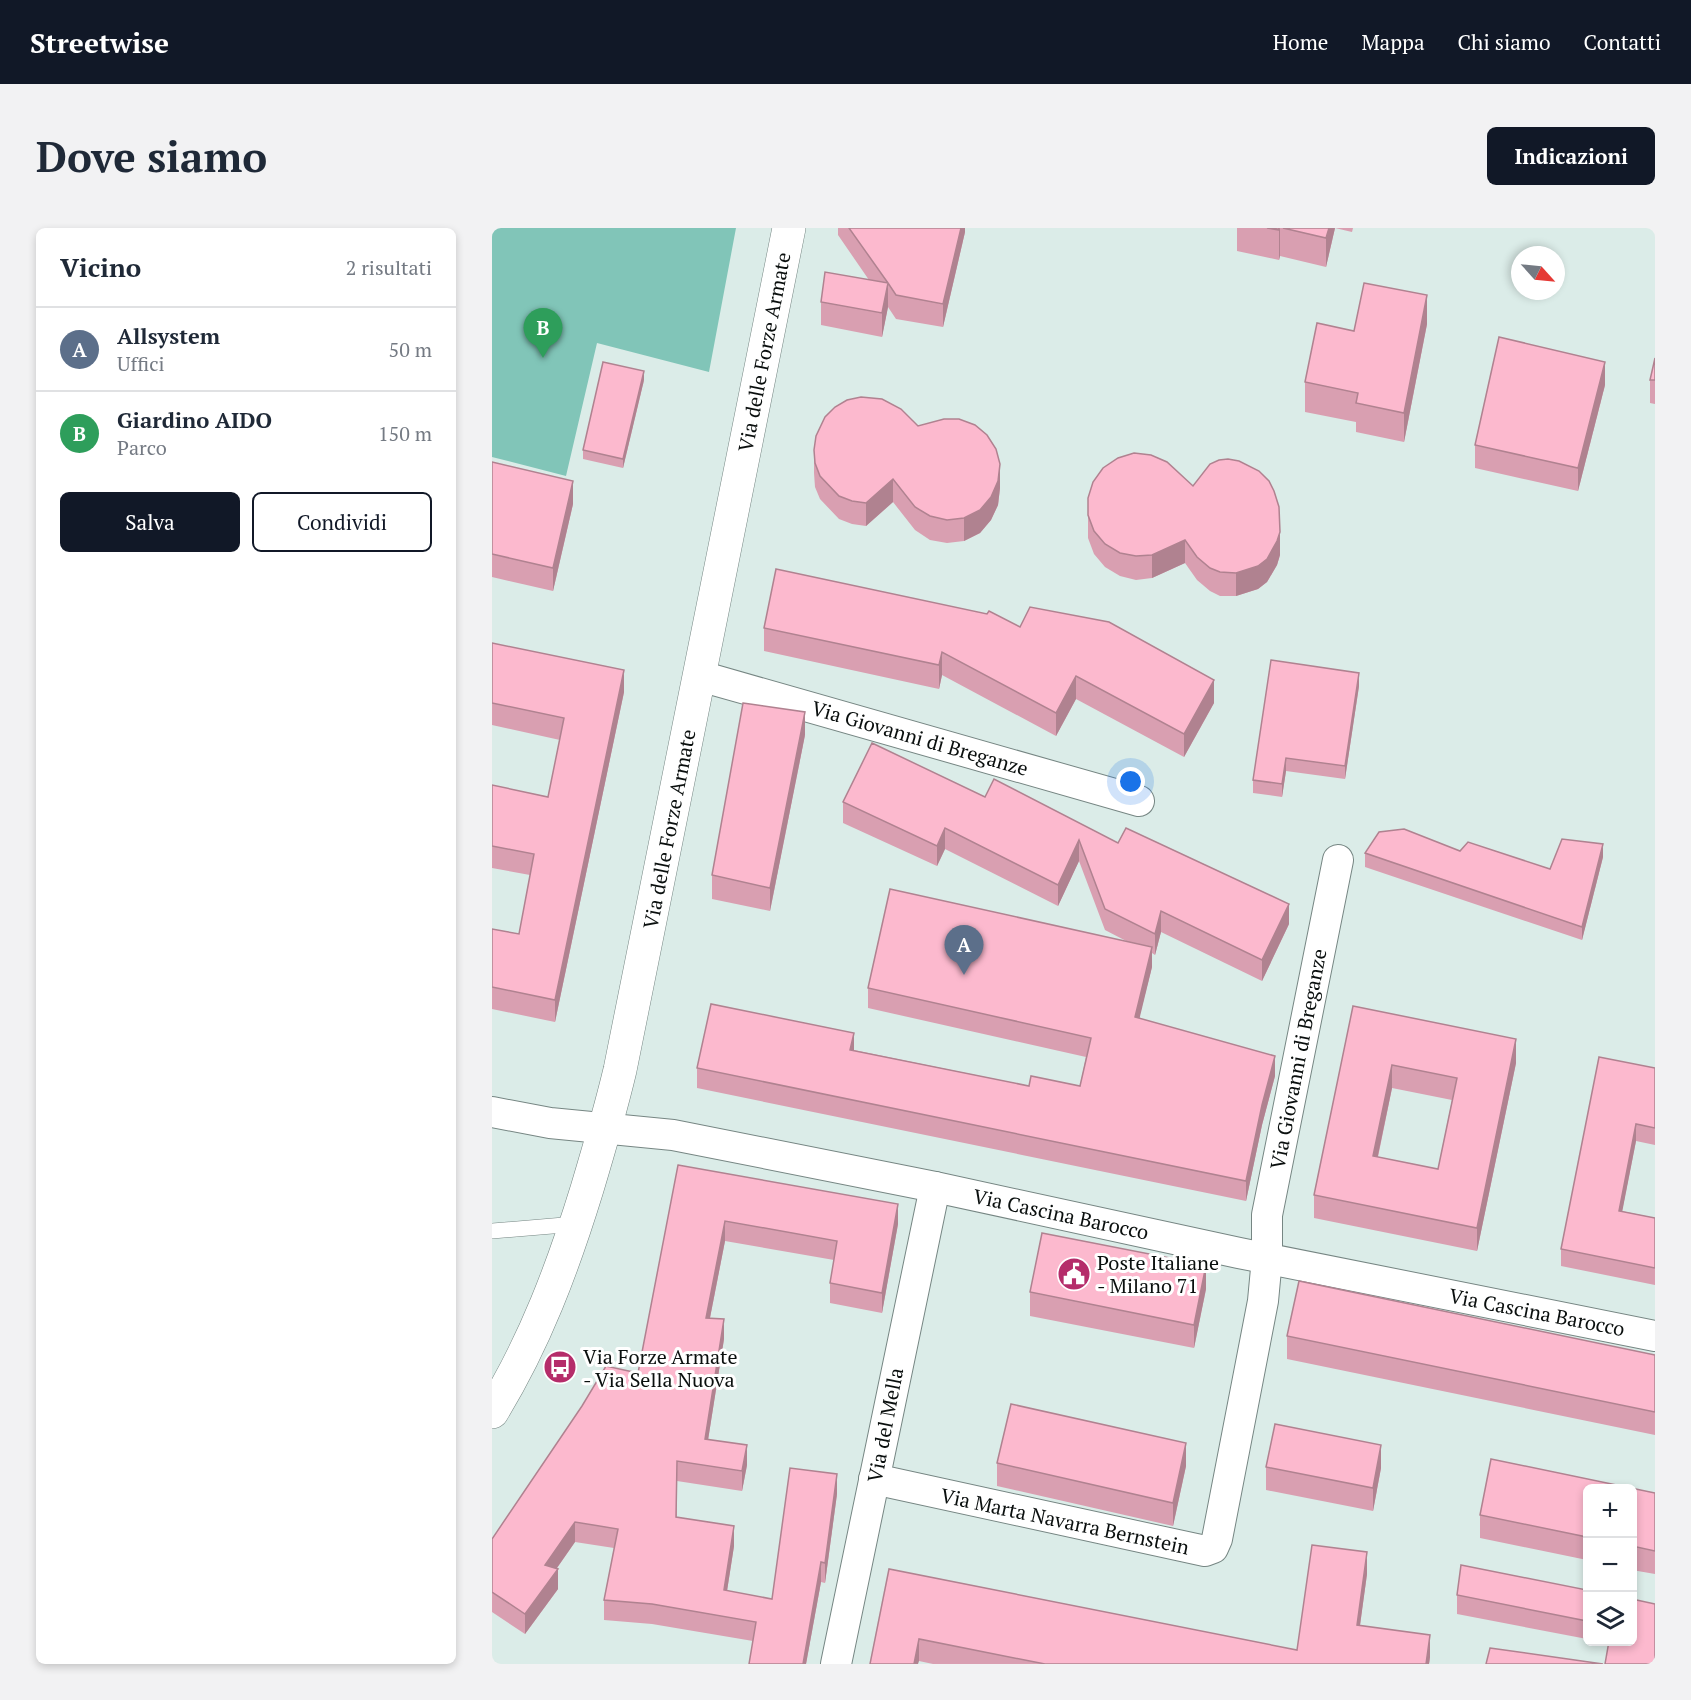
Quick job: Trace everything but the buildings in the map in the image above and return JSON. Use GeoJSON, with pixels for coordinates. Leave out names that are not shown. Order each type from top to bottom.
{"type":"FeatureCollection","features":[{"type":"Feature","properties":{"kind":"street","name":"Via delle Forze Armate"},"geometry":{"type":"LineString","coordinates":[[492,1412],[512,1379],[542,1319],[576,1224],[606,1129],[700,676],[789,228]]}},
{"type":"Feature","properties":{"kind":"street","name":"Via Giovanni di Breganze"},"geometry":{"type":"LineString","coordinates":[[700,676],[1139,801]]}},
{"type":"Feature","properties":{"kind":"street","name":"Via Giovanni di Breganze"},"geometry":{"type":"LineString","coordinates":[[1267,1258],[1267,1215],[1338,860]]}},
{"type":"Feature","properties":{"kind":"street","name":"Via Cascina Barocco"},"geometry":{"type":"LineString","coordinates":[[492,1112],[550,1123],[673,1135],[1655,1336]]}},
{"type":"Feature","properties":{"kind":"street","name":"Via del Mella"},"geometry":{"type":"LineString","coordinates":[[836,1664],[935,1187]]}},
{"type":"Feature","properties":{"kind":"street","name":"Via Marta Navarra Bernstein"},"geometry":{"type":"LineString","coordinates":[[874,1479],[1204,1551],[1213,1548],[1217,1539],[1263,1301],[1267,1258]]}},
{"type":"Feature","properties":{"kind":"lane"},"geometry":{"type":"LineString","coordinates":[[492,1232],[576,1224]]}},
{"type":"Feature","properties":{"kind":"green space"},"geometry":{"type":"Polygon","coordinates":[[[492,228],[736,228],[709,372],[597,343],[566,476],[492,457],[492,228]]]}},
{"type":"Feature","properties":{"kind":"place","name":"Giardino AIDO"},"geometry":{"type":"Point","coordinates":[543,358]}},
{"type":"Feature","properties":{"kind":"place","name":"Allsystem"},"geometry":{"type":"Point","coordinates":[964,975]}},
{"type":"Feature","properties":{"kind":"place","name":"Poste Italiane - Milano 71"},"geometry":{"type":"Point","coordinates":[1074,1274]}},
{"type":"Feature","properties":{"kind":"place","name":"Via Forze Armate - Via Sella Nuova"},"geometry":{"type":"Point","coordinates":[560,1367]}}]}
